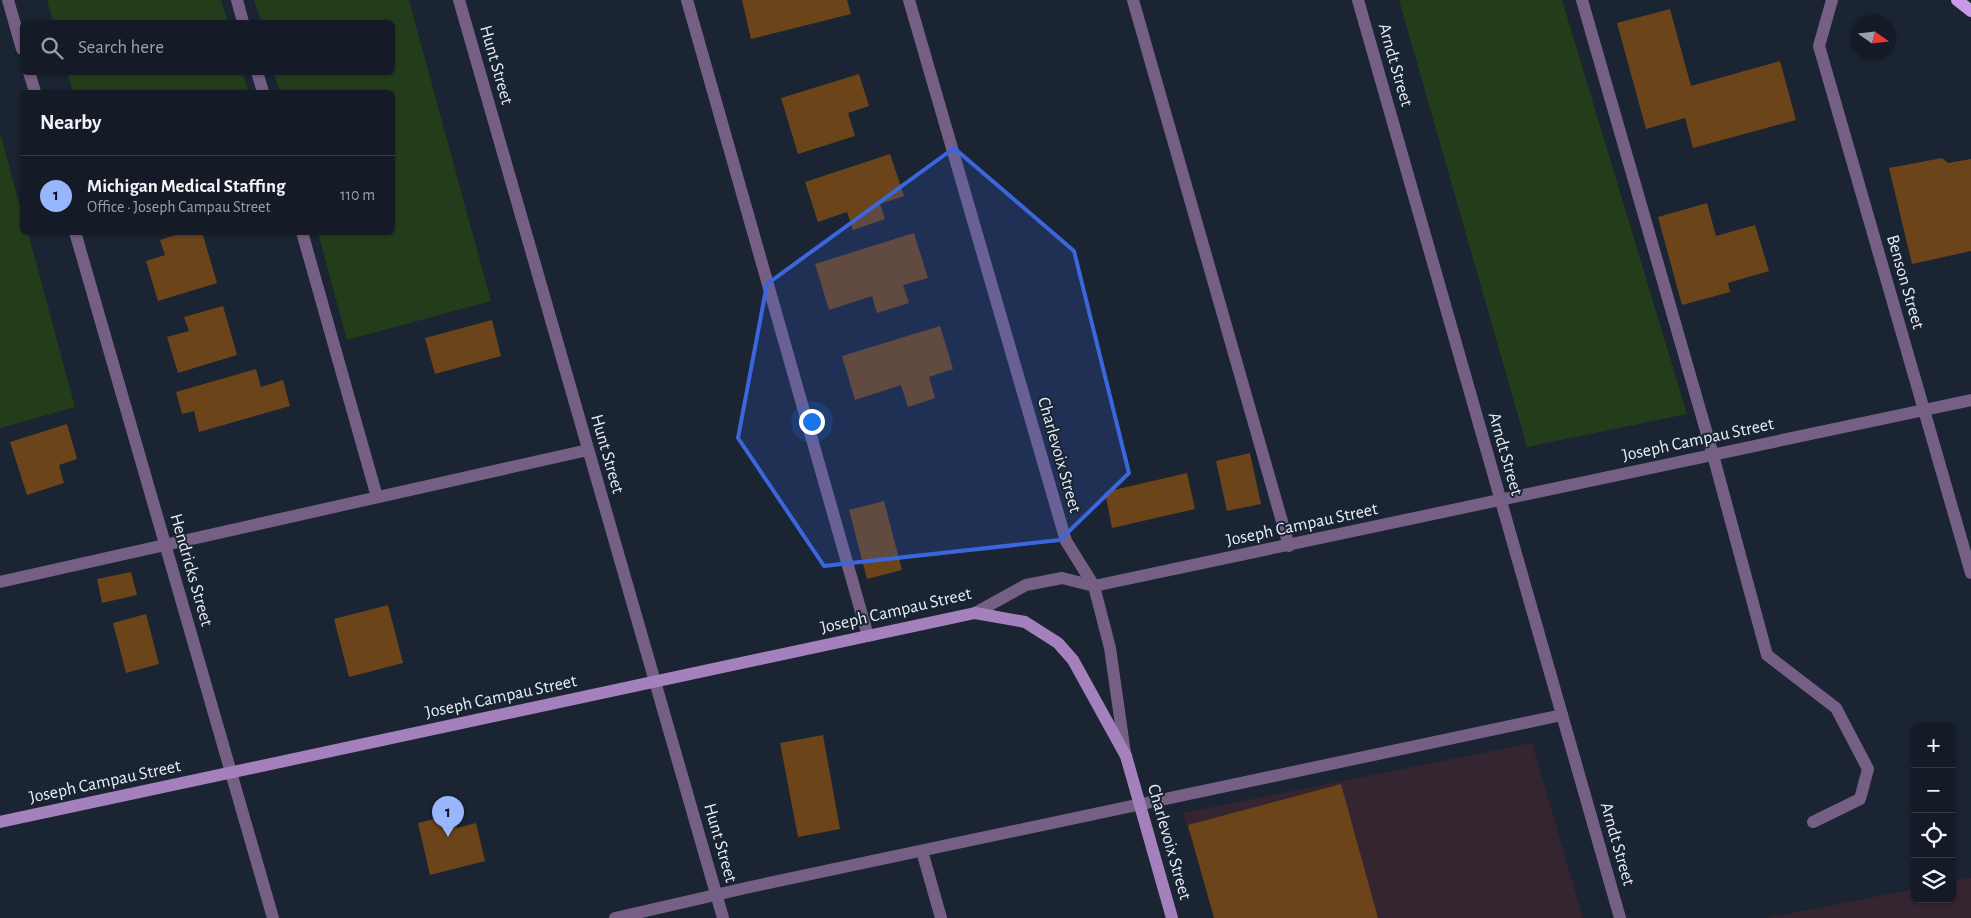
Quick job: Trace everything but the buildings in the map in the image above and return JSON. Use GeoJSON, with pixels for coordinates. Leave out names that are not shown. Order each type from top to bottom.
{"type":"FeatureCollection","features":[{"type":"Feature","properties":{"kind":"main road"},"geometry":{"type":"LineString","coordinates":[[1957,0],[1971,11]]}},
{"type":"Feature","properties":{"kind":"street"},"geometry":{"type":"LineString","coordinates":[[8,0],[20,43]]}},
{"type":"Feature","properties":{"kind":"street"},"geometry":{"type":"LineString","coordinates":[[237,0],[242,20]]}},
{"type":"Feature","properties":{"kind":"street","name":"Hunt Street"},"geometry":{"type":"LineString","coordinates":[[459,0],[723,918]]}},
{"type":"Feature","properties":{"kind":"street"},"geometry":{"type":"LineString","coordinates":[[687,0],[868,636]]}},
{"type":"Feature","properties":{"kind":"street","name":"Charlevoix Street"},"geometry":{"type":"LineString","coordinates":[[908,0],[1066,542],[1094,586],[1110,648],[1126,756],[1172,918]]}},
{"type":"Feature","properties":{"kind":"street"},"geometry":{"type":"LineString","coordinates":[[1133,0],[1289,546]]}},
{"type":"Feature","properties":{"kind":"street","name":"Arndt Street"},"geometry":{"type":"LineString","coordinates":[[1358,0],[1620,918]]}},
{"type":"Feature","properties":{"kind":"street"},"geometry":{"type":"LineString","coordinates":[[1582,0],[1714,455],[1766,655],[1836,708],[1868,769],[1860,799],[1814,822]]}},
{"type":"Feature","properties":{"kind":"street","name":"Benson Street"},"geometry":{"type":"LineString","coordinates":[[1832,0],[1819,46],[1971,573]]}},
{"type":"Feature","properties":{"kind":"street"},"geometry":{"type":"LineString","coordinates":[[30,75],[34,90]]}},
{"type":"Feature","properties":{"kind":"street"},"geometry":{"type":"LineString","coordinates":[[258,75],[262,90]]}},
{"type":"Feature","properties":{"kind":"street","name":"Hendricks Street"},"geometry":{"type":"LineString","coordinates":[[76,235],[273,918]]}},
{"type":"Feature","properties":{"kind":"street"},"geometry":{"type":"LineString","coordinates":[[303,235],[377,497]]}},
{"type":"Feature","properties":{"kind":"street","name":"Joseph Campau Street"},"geometry":{"type":"LineString","coordinates":[[0,822],[975,613],[1026,585],[1062,578],[1094,586],[1971,400]]}},
{"type":"Feature","properties":{"kind":"street"},"geometry":{"type":"LineString","coordinates":[[0,582],[588,450]]}},
{"type":"Feature","properties":{"kind":"street"},"geometry":{"type":"LineString","coordinates":[[975,613],[1025,622],[1058,642],[1073,660],[1126,756]]}},
{"type":"Feature","properties":{"kind":"street"},"geometry":{"type":"LineString","coordinates":[[615,918],[1562,715]]}},
{"type":"Feature","properties":{"kind":"street"},"geometry":{"type":"LineString","coordinates":[[922,851],[941,918]]}},
{"type":"Feature","properties":{"kind":"highlighted area"},"geometry":{"type":"Polygon","coordinates":[[[954,148],[1074,251],[1129,473],[1060,540],[824,566],[738,438],[767,284],[954,148]]]}},
{"type":"Feature","properties":{"kind":"shaded area"},"geometry":{"type":"Polygon","coordinates":[[[1532,743],[1583,918],[1215,918],[1183,813],[1532,743]]]}},
{"type":"Feature","properties":{"kind":"shaded area"},"geometry":{"type":"Polygon","coordinates":[[[1971,878],[1971,918],[1766,918],[1911,890],[1911,903],[1956,903],[1956,880],[1971,878]]]}},
{"type":"Feature","properties":{"kind":"green space"},"geometry":{"type":"Polygon","coordinates":[[[47,0],[221,0],[227,20],[52,20],[47,0]]]}},
{"type":"Feature","properties":{"kind":"green space"},"geometry":{"type":"Polygon","coordinates":[[[254,0],[409,0],[491,301],[347,340],[319,235],[395,235],[395,90],[279,90],[275,75],[395,75],[395,20],[260,20],[254,0]]]}},
{"type":"Feature","properties":{"kind":"green space"},"geometry":{"type":"Polygon","coordinates":[[[1399,0],[1562,0],[1687,414],[1527,447],[1399,0]]]}},
{"type":"Feature","properties":{"kind":"green space"},"geometry":{"type":"Polygon","coordinates":[[[68,75],[244,75],[247,90],[72,90],[68,75]]]}},
{"type":"Feature","properties":{"kind":"green space"},"geometry":{"type":"Polygon","coordinates":[[[0,132],[20,207],[20,235],[29,235],[75,407],[0,428],[0,132]]]}},
{"type":"Feature","properties":{"kind":"place","name":"Michigan Medical Staffing"},"geometry":{"type":"Point","coordinates":[448,837]}}]}
